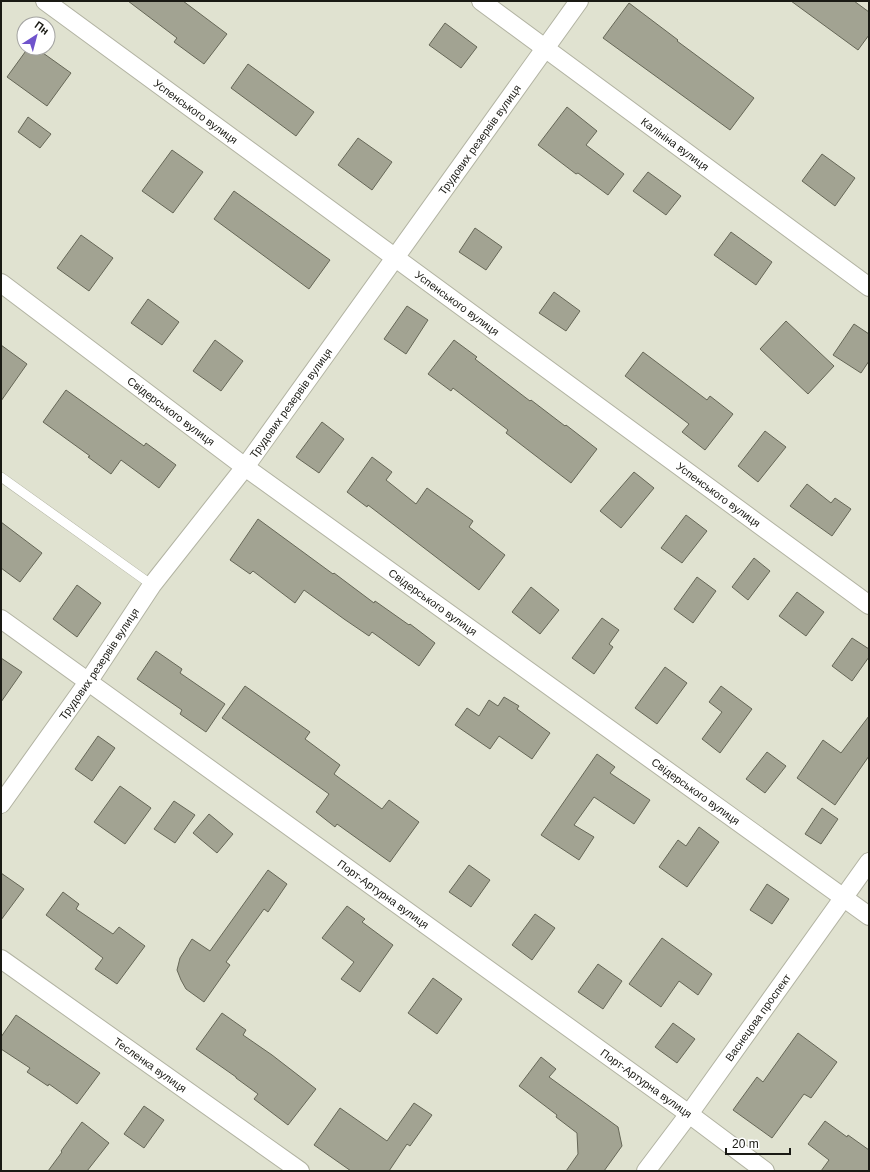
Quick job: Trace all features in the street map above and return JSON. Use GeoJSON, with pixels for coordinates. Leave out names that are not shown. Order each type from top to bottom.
{"type":"FeatureCollection","features":[{"type":"Feature","properties":{"kind":"street","name":"Успенського вулиця"},"geometry":{"type":"LineString","coordinates":[[45,1],[869,605]]}},
{"type":"Feature","properties":{"kind":"street","name":"Калініна вулиця"},"geometry":{"type":"LineString","coordinates":[[481,1],[869,287]]}},
{"type":"Feature","properties":{"kind":"street","name":"Трудових резервів вулиця"},"geometry":{"type":"LineString","coordinates":[[1,804],[88,682],[152,585],[245,467],[579,1]]}},
{"type":"Feature","properties":{"kind":"street","name":"Свідерського вулиця"},"geometry":{"type":"LineString","coordinates":[[1,283],[245,467],[869,916]]}},
{"type":"Feature","properties":{"kind":"street","name":"Порт-Артурна вулиця"},"geometry":{"type":"LineString","coordinates":[[1,619],[689,1114],[765,1171]]}},
{"type":"Feature","properties":{"kind":"street","name":"Васнецова проспект"},"geometry":{"type":"LineString","coordinates":[[646,1171],[689,1114],[869,862]]}},
{"type":"Feature","properties":{"kind":"street","name":"Тесленка вулиця"},"geometry":{"type":"LineString","coordinates":[[1,959],[300,1171]]}},
{"type":"Feature","properties":{"kind":"lane"},"geometry":{"type":"LineString","coordinates":[[1,477],[152,585]]}},
{"type":"Feature","properties":{"kind":"building"},"geometry":{"type":"Polygon","coordinates":[[[128,1],[183,1],[227,34],[204,64],[174,42],[177,38],[128,1]]]}},
{"type":"Feature","properties":{"kind":"building"},"geometry":{"type":"Polygon","coordinates":[[[791,1],[854,1],[869,12],[869,35],[858,50],[791,1]]]}},
{"type":"Feature","properties":{"kind":"building"},"geometry":{"type":"Polygon","coordinates":[[[629,3],[678,40],[677,41],[754,98],[730,130],[603,38],[629,3]]]}},
{"type":"Feature","properties":{"kind":"building"},"geometry":{"type":"Polygon","coordinates":[[[445,23],[477,47],[461,68],[429,45],[445,23]]]}},
{"type":"Feature","properties":{"kind":"building"},"geometry":{"type":"Polygon","coordinates":[[[22,56],[47,56],[71,73],[47,106],[7,77],[22,56]]]}},
{"type":"Feature","properties":{"kind":"building"},"geometry":{"type":"Polygon","coordinates":[[[248,64],[314,112],[296,136],[231,88],[248,64]]]}},
{"type":"Feature","properties":{"kind":"building"},"geometry":{"type":"Polygon","coordinates":[[[567,107],[597,131],[586,145],[624,174],[608,195],[578,173],[576,174],[538,145],[567,107]]]}},
{"type":"Feature","properties":{"kind":"building"},"geometry":{"type":"Polygon","coordinates":[[[28,117],[51,134],[40,148],[18,132],[28,117]]]}},
{"type":"Feature","properties":{"kind":"building"},"geometry":{"type":"Polygon","coordinates":[[[358,138],[392,162],[372,190],[338,165],[358,138]]]}},
{"type":"Feature","properties":{"kind":"building"},"geometry":{"type":"Polygon","coordinates":[[[172,150],[203,172],[173,213],[142,191],[172,150]]]}},
{"type":"Feature","properties":{"kind":"building"},"geometry":{"type":"Polygon","coordinates":[[[822,154],[855,178],[835,206],[802,181],[822,154]]]}},
{"type":"Feature","properties":{"kind":"building"},"geometry":{"type":"Polygon","coordinates":[[[648,172],[681,196],[666,215],[633,191],[648,172]]]}},
{"type":"Feature","properties":{"kind":"building"},"geometry":{"type":"Polygon","coordinates":[[[234,191],[330,260],[309,289],[214,219],[234,191]]]}},
{"type":"Feature","properties":{"kind":"building"},"geometry":{"type":"Polygon","coordinates":[[[475,228],[502,247],[486,270],[459,252],[475,228]]]}},
{"type":"Feature","properties":{"kind":"building"},"geometry":{"type":"Polygon","coordinates":[[[731,232],[772,262],[756,285],[714,255],[731,232]]]}},
{"type":"Feature","properties":{"kind":"building"},"geometry":{"type":"Polygon","coordinates":[[[81,235],[113,258],[89,291],[57,268],[81,235]]]}},
{"type":"Feature","properties":{"kind":"building"},"geometry":{"type":"Polygon","coordinates":[[[554,292],[580,311],[566,331],[539,313],[554,292]]]}},
{"type":"Feature","properties":{"kind":"building"},"geometry":{"type":"Polygon","coordinates":[[[148,299],[179,322],[162,345],[131,323],[148,299]]]}},
{"type":"Feature","properties":{"kind":"building"},"geometry":{"type":"Polygon","coordinates":[[[407,306],[428,320],[406,354],[384,339],[407,306]]]}},
{"type":"Feature","properties":{"kind":"building"},"geometry":{"type":"Polygon","coordinates":[[[786,321],[834,366],[808,394],[760,349],[786,321]]]}},
{"type":"Feature","properties":{"kind":"building"},"geometry":{"type":"Polygon","coordinates":[[[854,324],[869,334],[869,361],[861,373],[833,355],[854,324]]]}},
{"type":"Feature","properties":{"kind":"building"},"geometry":{"type":"Polygon","coordinates":[[[215,340],[243,361],[221,391],[193,371],[215,340]]]}},
{"type":"Feature","properties":{"kind":"building"},"geometry":{"type":"Polygon","coordinates":[[[454,340],[477,357],[475,359],[530,401],[531,400],[565,426],[566,425],[597,449],[571,483],[506,433],[508,430],[453,388],[451,391],[428,374],[454,340]]]}},
{"type":"Feature","properties":{"kind":"building"},"geometry":{"type":"Polygon","coordinates":[[[1,345],[27,364],[1,401],[1,345]]]}},
{"type":"Feature","properties":{"kind":"building"},"geometry":{"type":"Polygon","coordinates":[[[643,352],[707,400],[710,396],[733,414],[705,450],[682,432],[689,424],[625,376],[643,352]]]}},
{"type":"Feature","properties":{"kind":"building"},"geometry":{"type":"Polygon","coordinates":[[[66,390],[144,446],[146,443],[176,465],[159,488],[121,460],[111,474],[88,457],[90,456],[43,422],[66,390]]]}},
{"type":"Feature","properties":{"kind":"building"},"geometry":{"type":"Polygon","coordinates":[[[322,422],[344,439],[319,473],[296,457],[322,422]]]}},
{"type":"Feature","properties":{"kind":"building"},"geometry":{"type":"Polygon","coordinates":[[[765,431],[786,447],[758,482],[738,466],[765,431]]]}},
{"type":"Feature","properties":{"kind":"building"},"geometry":{"type":"Polygon","coordinates":[[[372,457],[392,472],[386,480],[416,504],[427,488],[473,521],[469,527],[505,555],[479,590],[368,505],[367,507],[347,492],[372,457]]]}},
{"type":"Feature","properties":{"kind":"building"},"geometry":{"type":"Polygon","coordinates":[[[634,472],[654,488],[621,528],[600,511],[634,472]]]}},
{"type":"Feature","properties":{"kind":"building"},"geometry":{"type":"Polygon","coordinates":[[[807,484],[831,503],[835,498],[851,509],[832,536],[790,506],[807,484]]]}},
{"type":"Feature","properties":{"kind":"building"},"geometry":{"type":"Polygon","coordinates":[[[686,515],[707,531],[682,563],[661,548],[686,515]]]}},
{"type":"Feature","properties":{"kind":"building"},"geometry":{"type":"Polygon","coordinates":[[[258,519],[374,603],[375,601],[409,625],[410,624],[435,643],[419,666],[372,632],[369,636],[304,590],[295,603],[253,571],[250,574],[230,560],[258,519]]]}},
{"type":"Feature","properties":{"kind":"building"},"geometry":{"type":"Polygon","coordinates":[[[1,522],[42,553],[20,582],[1,568],[1,522]]]}},
{"type":"Feature","properties":{"kind":"building"},"geometry":{"type":"Polygon","coordinates":[[[754,558],[770,571],[748,600],[732,587],[754,558]]]}},
{"type":"Feature","properties":{"kind":"building"},"geometry":{"type":"Polygon","coordinates":[[[697,577],[716,591],[693,623],[674,609],[697,577]]]}},
{"type":"Feature","properties":{"kind":"building"},"geometry":{"type":"Polygon","coordinates":[[[77,585],[101,603],[77,637],[53,619],[77,585]]]}},
{"type":"Feature","properties":{"kind":"building"},"geometry":{"type":"Polygon","coordinates":[[[531,587],[559,610],[540,634],[512,612],[531,587]]]}},
{"type":"Feature","properties":{"kind":"building"},"geometry":{"type":"Polygon","coordinates":[[[797,592],[824,612],[806,636],[779,616],[797,592]]]}},
{"type":"Feature","properties":{"kind":"building"},"geometry":{"type":"Polygon","coordinates":[[[602,618],[619,630],[609,644],[613,647],[594,674],[572,658],[602,618]]]}},
{"type":"Feature","properties":{"kind":"building"},"geometry":{"type":"Polygon","coordinates":[[[852,638],[869,649],[869,657],[852,681],[832,666],[852,638]]]}},
{"type":"Feature","properties":{"kind":"building"},"geometry":{"type":"Polygon","coordinates":[[[156,651],[182,669],[180,673],[225,704],[206,732],[180,714],[182,710],[137,679],[156,651]]]}},
{"type":"Feature","properties":{"kind":"building"},"geometry":{"type":"Polygon","coordinates":[[[1,658],[22,672],[1,702],[1,658]]]}},
{"type":"Feature","properties":{"kind":"building"},"geometry":{"type":"Polygon","coordinates":[[[665,667],[687,683],[657,724],[635,708],[665,667]]]}},
{"type":"Feature","properties":{"kind":"building"},"geometry":{"type":"Polygon","coordinates":[[[245,686],[310,732],[305,739],[340,765],[334,774],[382,809],[389,800],[419,822],[390,862],[337,824],[335,827],[316,812],[329,794],[222,718],[245,686]]]}},
{"type":"Feature","properties":{"kind":"building"},"geometry":{"type":"Polygon","coordinates":[[[721,686],[752,709],[720,753],[702,739],[722,712],[709,702],[721,686]]]}},
{"type":"Feature","properties":{"kind":"building"},"geometry":{"type":"Polygon","coordinates":[[[504,697],[519,706],[517,709],[550,733],[532,759],[499,736],[490,749],[455,725],[467,708],[479,716],[489,700],[498,706],[504,697]]]}},
{"type":"Feature","properties":{"kind":"building"},"geometry":{"type":"Polygon","coordinates":[[[869,716],[869,756],[835,805],[797,778],[823,740],[841,753],[869,716]]]}},
{"type":"Feature","properties":{"kind":"building"},"geometry":{"type":"Polygon","coordinates":[[[98,736],[115,748],[92,781],[75,769],[98,736]]]}},
{"type":"Feature","properties":{"kind":"building"},"geometry":{"type":"Polygon","coordinates":[[[767,752],[786,766],[765,793],[746,779],[767,752]]]}},
{"type":"Feature","properties":{"kind":"building"},"geometry":{"type":"Polygon","coordinates":[[[597,754],[615,767],[610,773],[650,800],[634,824],[594,797],[574,825],[594,837],[579,860],[541,835],[597,754]]]}},
{"type":"Feature","properties":{"kind":"building"},"geometry":{"type":"Polygon","coordinates":[[[120,786],[151,808],[125,844],[94,822],[120,786]]]}},
{"type":"Feature","properties":{"kind":"building"},"geometry":{"type":"Polygon","coordinates":[[[174,801],[195,815],[175,843],[154,829],[174,801]]]}},
{"type":"Feature","properties":{"kind":"building"},"geometry":{"type":"Polygon","coordinates":[[[822,808],[838,819],[821,844],[805,834],[822,808]]]}},
{"type":"Feature","properties":{"kind":"building"},"geometry":{"type":"Polygon","coordinates":[[[209,814],[233,834],[217,853],[193,833],[209,814]]]}},
{"type":"Feature","properties":{"kind":"building"},"geometry":{"type":"Polygon","coordinates":[[[699,827],[719,842],[687,887],[659,867],[678,840],[686,846],[699,827]]]}},
{"type":"Feature","properties":{"kind":"building"},"geometry":{"type":"Polygon","coordinates":[[[469,865],[490,880],[471,907],[449,892],[469,865]]]}},
{"type":"Feature","properties":{"kind":"building"},"geometry":{"type":"Polygon","coordinates":[[[268,870],[287,884],[268,912],[264,909],[226,962],[230,965],[204,1002],[186,989],[181,980],[177,970],[180,958],[192,939],[210,951],[268,870]]]}},
{"type":"Feature","properties":{"kind":"building"},"geometry":{"type":"Polygon","coordinates":[[[1,873],[24,889],[1,920],[1,873]]]}},
{"type":"Feature","properties":{"kind":"building"},"geometry":{"type":"Polygon","coordinates":[[[767,884],[789,899],[772,924],[750,910],[767,884]]]}},
{"type":"Feature","properties":{"kind":"building"},"geometry":{"type":"Polygon","coordinates":[[[63,892],[79,904],[76,909],[113,934],[119,927],[145,946],[117,984],[95,969],[103,958],[46,915],[63,892]]]}},
{"type":"Feature","properties":{"kind":"building"},"geometry":{"type":"Polygon","coordinates":[[[347,906],[365,919],[362,922],[393,945],[360,992],[341,979],[354,962],[322,938],[347,906]]]}},
{"type":"Feature","properties":{"kind":"building"},"geometry":{"type":"Polygon","coordinates":[[[535,914],[555,928],[532,960],[512,945],[535,914]]]}},
{"type":"Feature","properties":{"kind":"building"},"geometry":{"type":"Polygon","coordinates":[[[662,938],[712,974],[698,995],[679,981],[661,1007],[629,984],[662,938]]]}},
{"type":"Feature","properties":{"kind":"building"},"geometry":{"type":"Polygon","coordinates":[[[598,964],[622,981],[603,1009],[578,992],[598,964]]]}},
{"type":"Feature","properties":{"kind":"building"},"geometry":{"type":"Polygon","coordinates":[[[433,978],[462,999],[437,1034],[408,1013],[433,978]]]}},
{"type":"Feature","properties":{"kind":"building"},"geometry":{"type":"Polygon","coordinates":[[[222,1013],[246,1030],[243,1035],[316,1089],[288,1125],[254,1099],[258,1094],[196,1049],[222,1013]]]}},
{"type":"Feature","properties":{"kind":"building"},"geometry":{"type":"Polygon","coordinates":[[[16,1015],[100,1073],[77,1104],[49,1084],[48,1086],[27,1072],[30,1068],[1,1049],[1,1037],[16,1015]]]}},
{"type":"Feature","properties":{"kind":"building"},"geometry":{"type":"Polygon","coordinates":[[[673,1023],[695,1039],[677,1063],[655,1047],[673,1023]]]}},
{"type":"Feature","properties":{"kind":"building"},"geometry":{"type":"Polygon","coordinates":[[[798,1033],[837,1062],[811,1098],[804,1094],[772,1138],[733,1110],[757,1077],[763,1082],[798,1033]]]}},
{"type":"Feature","properties":{"kind":"building"},"geometry":{"type":"Polygon","coordinates":[[[541,1057],[556,1069],[549,1077],[618,1127],[622,1146],[604,1171],[566,1171],[578,1154],[577,1133],[556,1117],[557,1115],[519,1086],[541,1057]]]}},
{"type":"Feature","properties":{"kind":"building"},"geometry":{"type":"Polygon","coordinates":[[[414,1103],[432,1115],[410,1146],[407,1144],[389,1171],[351,1171],[314,1145],[340,1108],[387,1141],[414,1103]]]}},
{"type":"Feature","properties":{"kind":"building"},"geometry":{"type":"Polygon","coordinates":[[[144,1106],[164,1120],[144,1148],[124,1134],[144,1106]]]}},
{"type":"Feature","properties":{"kind":"building"},"geometry":{"type":"Polygon","coordinates":[[[825,1121],[847,1137],[848,1135],[869,1150],[869,1171],[821,1171],[829,1160],[808,1144],[825,1121]]]}},
{"type":"Feature","properties":{"kind":"building"},"geometry":{"type":"Polygon","coordinates":[[[82,1122],[109,1143],[87,1171],[48,1171],[62,1152],[61,1151],[82,1122]]]}}]}
